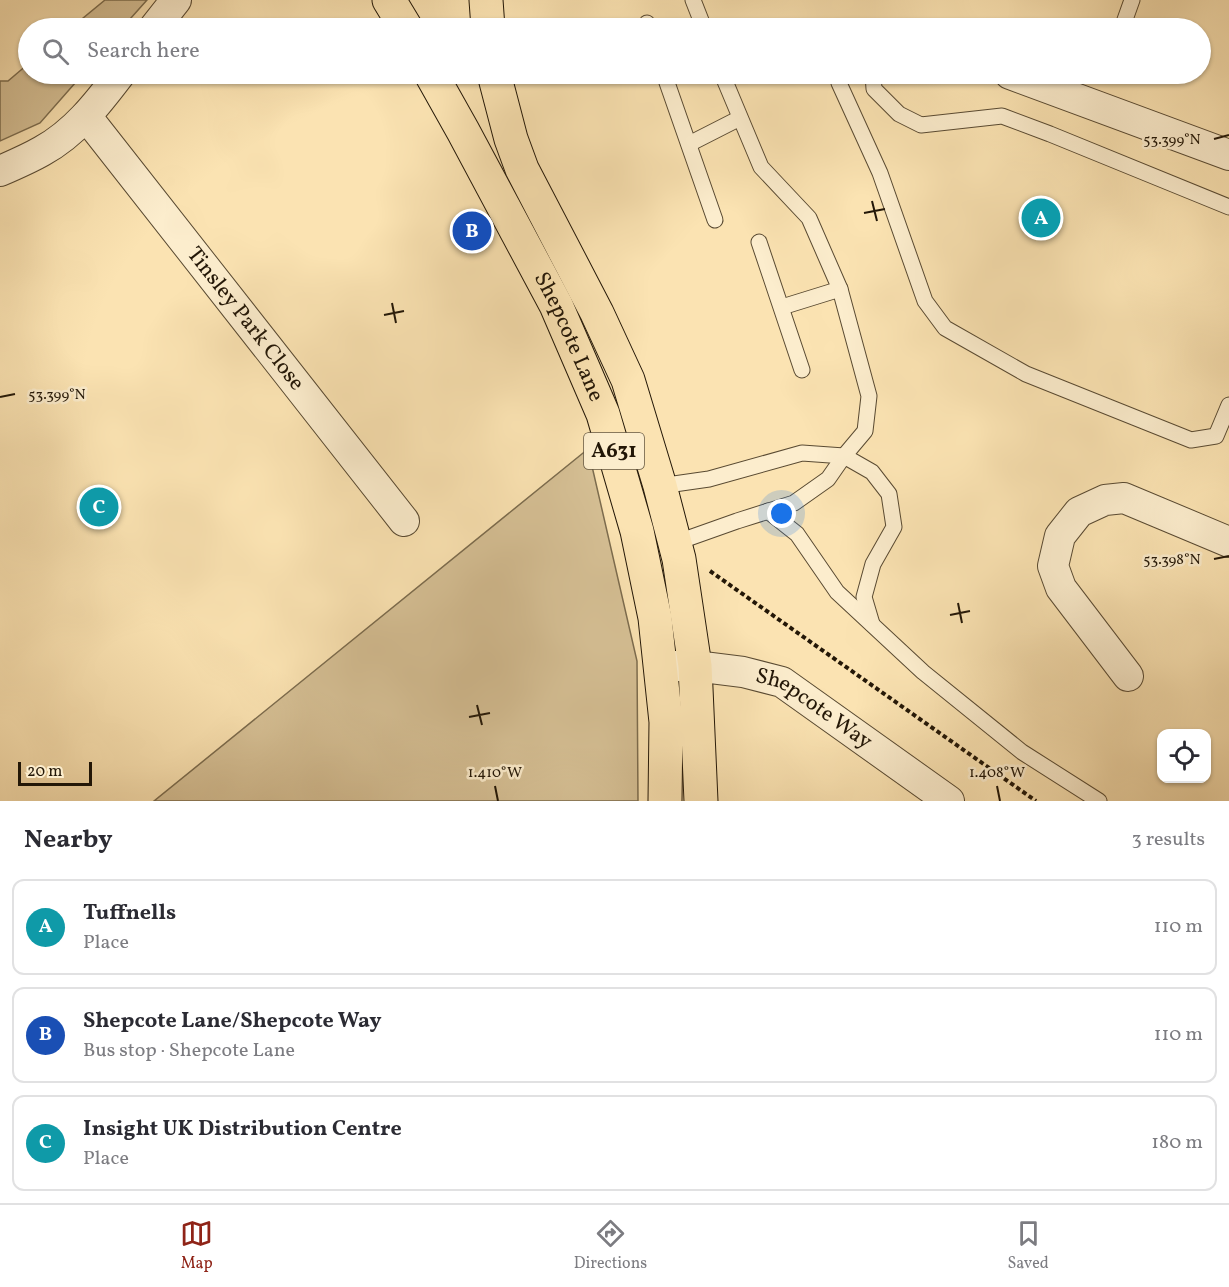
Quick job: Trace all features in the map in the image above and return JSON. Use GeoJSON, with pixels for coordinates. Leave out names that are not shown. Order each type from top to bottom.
{"type":"FeatureCollection","features":[{"type":"Feature","properties":{"kind":"highway"},"geometry":{"type":"LineString","coordinates":[[390,0],[400,18]]}},
{"type":"Feature","properties":{"kind":"highway"},"geometry":{"type":"LineString","coordinates":[[486,0],[487,18]]}},
{"type":"Feature","properties":{"kind":"highway","name":"Shepcote Lane"},"geometry":{"type":"LineString","coordinates":[[437,84],[556,305],[603,414],[637,531],[655,618],[666,722],[665,801]]}},
{"type":"Feature","properties":{"kind":"highway","name":"Shepcote Lane"},"geometry":{"type":"LineString","coordinates":[[497,84],[511,139],[522,169],[597,313],[628,381],[660,486],[677,551],[695,666],[701,801]]}},
{"type":"Feature","properties":{"kind":"highway"},"geometry":{"type":"LineString","coordinates":[[535,266],[563,249]]}},
{"type":"Feature","properties":{"kind":"highway"},"geometry":{"type":"LineString","coordinates":[[660,486],[644,503],[637,531],[677,551]]}},
{"type":"Feature","properties":{"kind":"street"},"geometry":{"type":"LineString","coordinates":[[162,18],[176,0]]}},
{"type":"Feature","properties":{"kind":"street"},"geometry":{"type":"LineString","coordinates":[[0,171],[44,150],[67,134],[86,116],[112,84]]}},
{"type":"Feature","properties":{"kind":"street"},"geometry":{"type":"LineString","coordinates":[[1037,84],[1229,155]]}},
{"type":"Feature","properties":{"kind":"street","name":"Tinsley Park Close"},"geometry":{"type":"LineString","coordinates":[[86,116],[404,521]]}},
{"type":"Feature","properties":{"kind":"street"},"geometry":{"type":"LineString","coordinates":[[1128,676],[1061,588],[1053,566],[1060,536],[1079,512],[1105,500],[1124,498],[1228,537]]}},
{"type":"Feature","properties":{"kind":"street","name":"Shepcote Way"},"geometry":{"type":"LineString","coordinates":[[660,666],[695,666],[743,672],[782,682],[949,801]]}},
{"type":"Feature","properties":{"kind":"lane"},"geometry":{"type":"LineString","coordinates":[[693,0],[700,18]]}},
{"type":"Feature","properties":{"kind":"lane"},"geometry":{"type":"LineString","coordinates":[[1126,18],[1132,0]]}},
{"type":"Feature","properties":{"kind":"lane"},"geometry":{"type":"LineString","coordinates":[[668,84],[715,220]]}},
{"type":"Feature","properties":{"kind":"lane"},"geometry":{"type":"LineString","coordinates":[[677,551],[768,511],[794,503],[828,479],[865,430],[869,396],[840,289],[810,218],[761,167],[726,84]]}},
{"type":"Feature","properties":{"kind":"lane"},"geometry":{"type":"LineString","coordinates":[[839,84],[880,173],[925,301],[945,328],[1026,374],[1191,440],[1216,436],[1229,405]]}},
{"type":"Feature","properties":{"kind":"lane"},"geometry":{"type":"LineString","coordinates":[[874,84],[874,89],[899,114],[921,124],[1002,116],[1229,207]]}},
{"type":"Feature","properties":{"kind":"lane"},"geometry":{"type":"LineString","coordinates":[[689,144],[740,118]]}},
{"type":"Feature","properties":{"kind":"lane"},"geometry":{"type":"LineString","coordinates":[[759,242],[802,370]]}},
{"type":"Feature","properties":{"kind":"lane"},"geometry":{"type":"LineString","coordinates":[[782,307],[840,289]]}},
{"type":"Feature","properties":{"kind":"lane"},"geometry":{"type":"LineString","coordinates":[[660,486],[709,479],[802,453],[844,456],[872,472],[889,494],[894,526],[873,564],[864,597],[873,626]]}},
{"type":"Feature","properties":{"kind":"lane"},"geometry":{"type":"LineString","coordinates":[[768,511],[797,534],[837,592],[923,672],[1022,752],[1100,801]]}},
{"type":"Feature","properties":{"kind":"path"},"geometry":{"type":"LineString","coordinates":[[677,551],[711,572],[1036,801]]}},
{"type":"Feature","properties":{"kind":"shaded area"},"geometry":{"type":"Polygon","coordinates":[[[105,0],[147,0],[131,18],[83,18],[105,0]]]}},
{"type":"Feature","properties":{"kind":"shaded area"},"geometry":{"type":"Polygon","coordinates":[[[18,72],[18,84],[74,84],[40,123],[0,141],[0,81],[8,81],[18,72]]]}},
{"type":"Feature","properties":{"kind":"shaded area"},"geometry":{"type":"Polygon","coordinates":[[[588,449],[637,661],[638,801],[154,801],[588,449]]]}},
{"type":"Feature","properties":{"kind":"place","name":"Tuffnells"},"geometry":{"type":"Point","coordinates":[1041,218]}},
{"type":"Feature","properties":{"kind":"place","name":"Shepcote Lane/Shepcote Way"},"geometry":{"type":"Point","coordinates":[472,231]}},
{"type":"Feature","properties":{"kind":"place","name":"Insight UK Distribution Centre"},"geometry":{"type":"Point","coordinates":[99,507]}}]}
